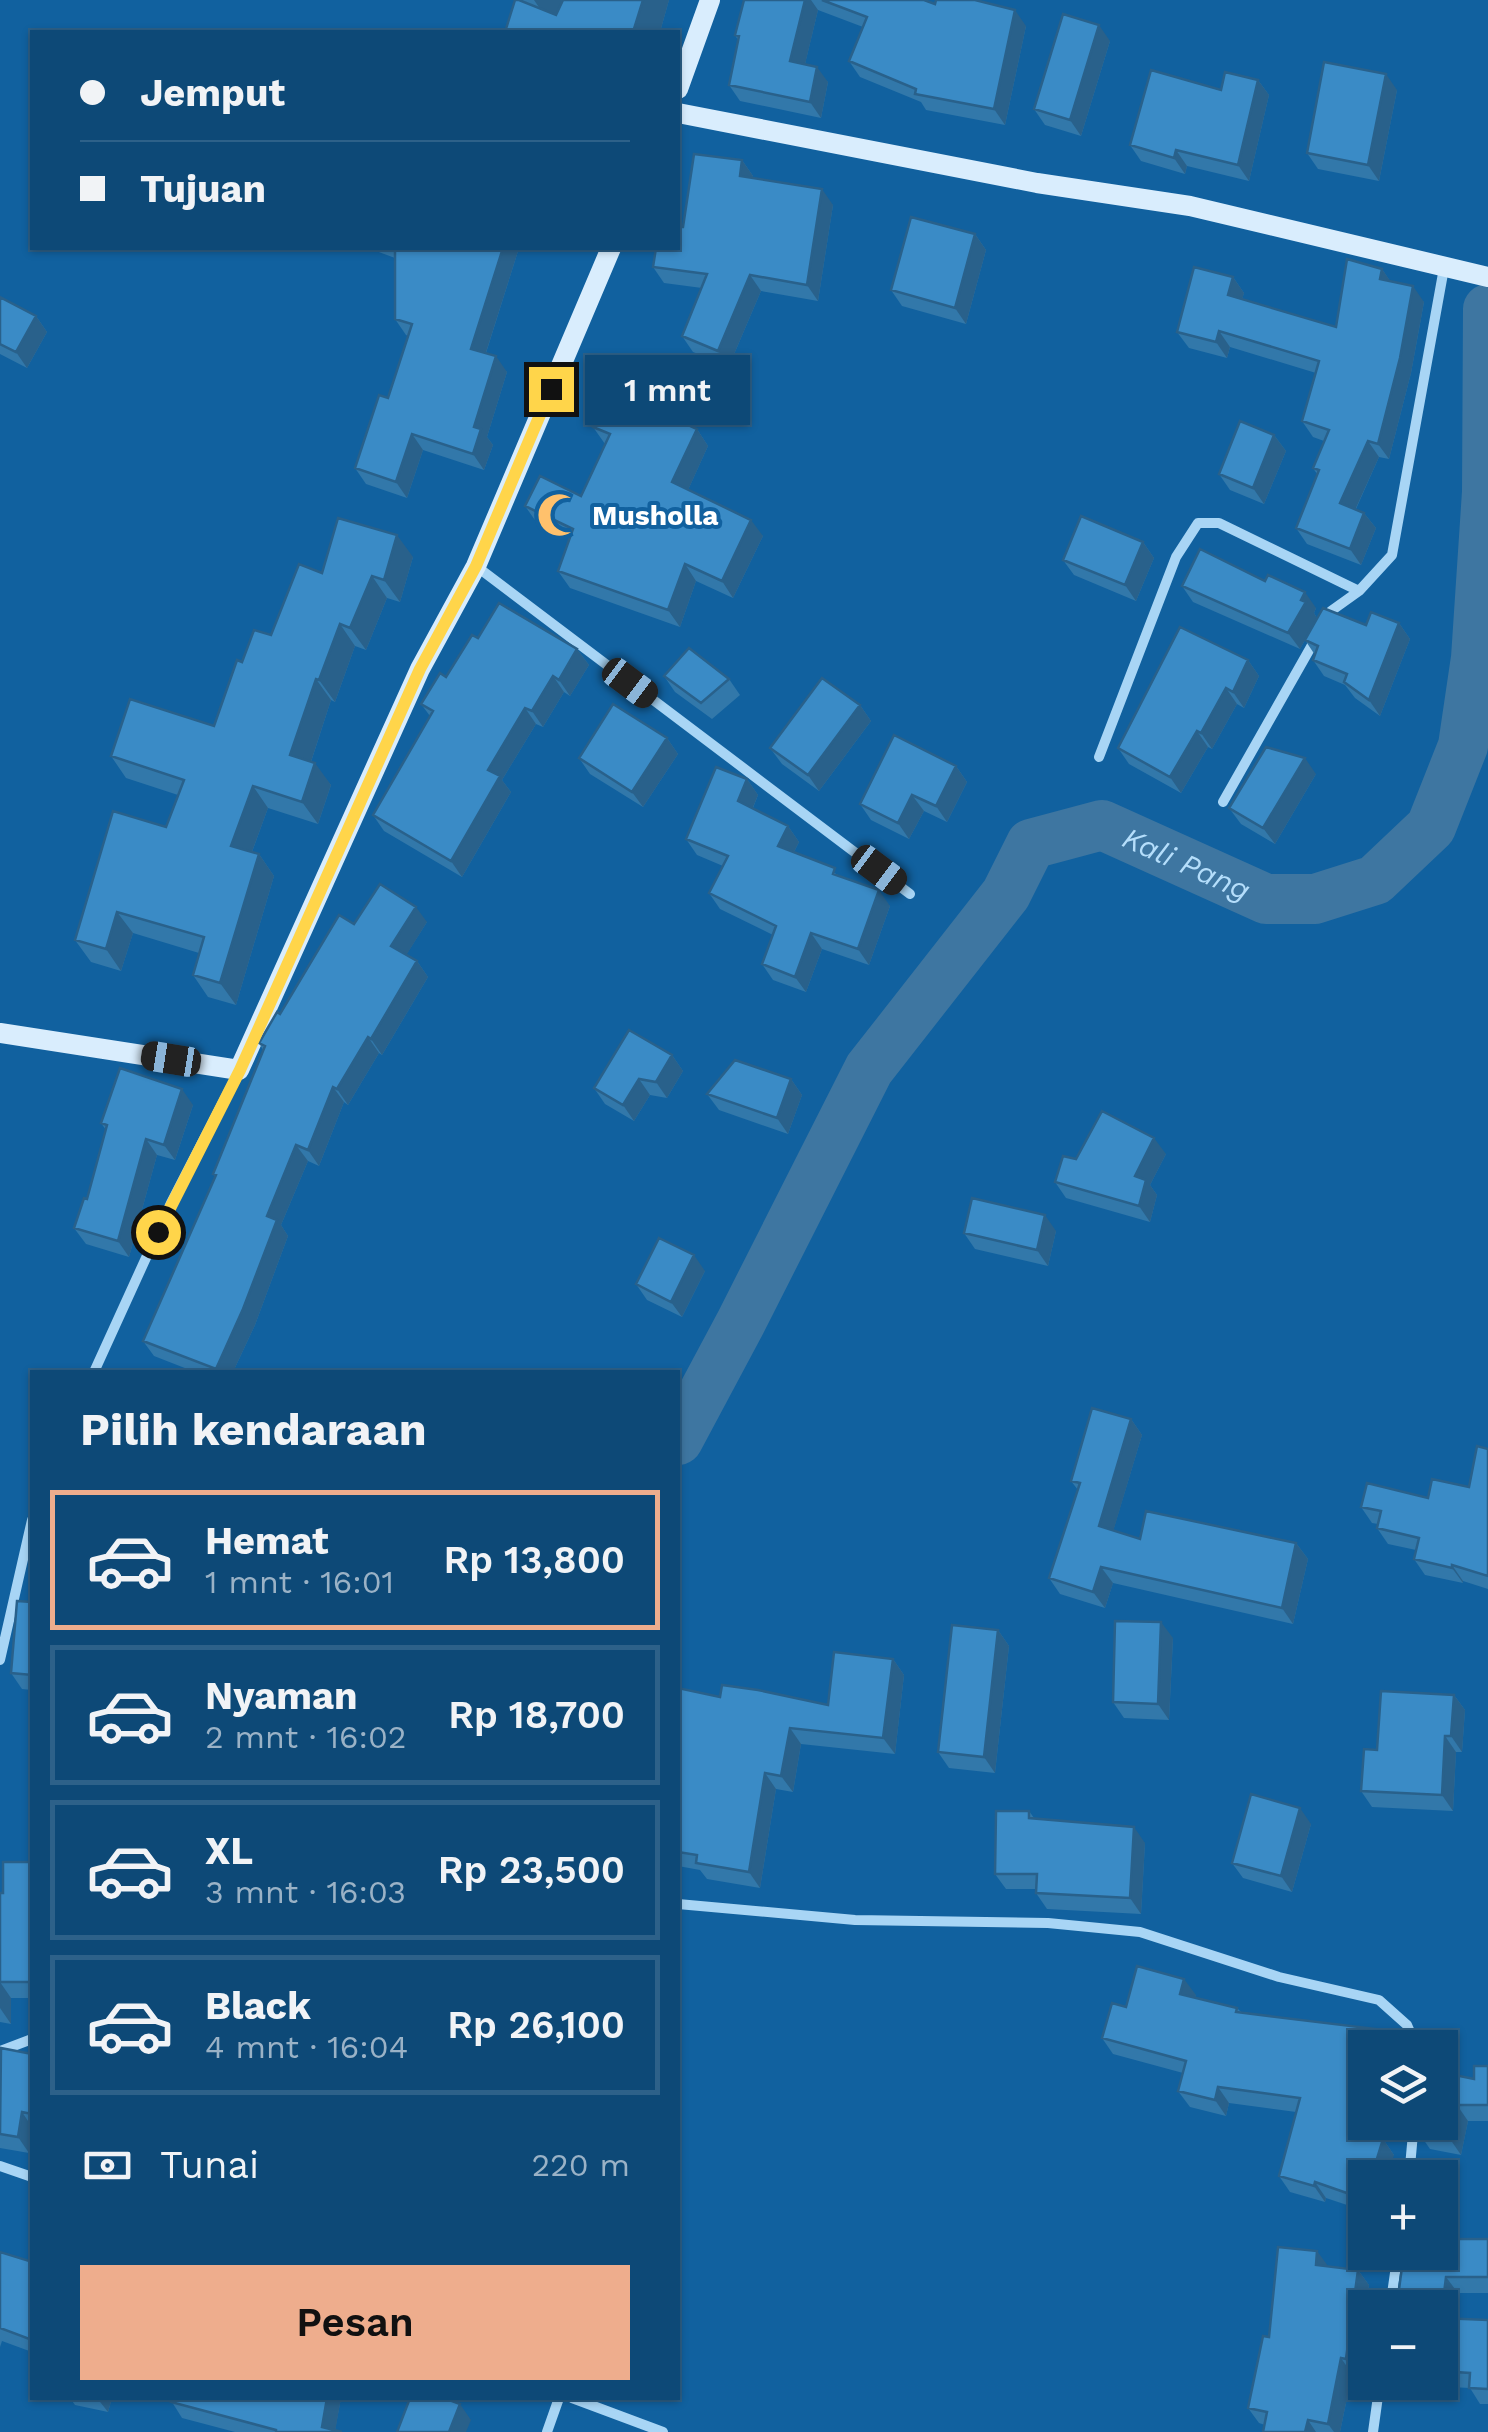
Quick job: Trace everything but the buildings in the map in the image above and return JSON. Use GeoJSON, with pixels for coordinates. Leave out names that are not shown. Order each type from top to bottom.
{"type":"FeatureCollection","features":[{"type":"Feature","properties":{"kind":"street"},"geometry":{"type":"LineString","coordinates":[[680,83],[710,0]]}},
{"type":"Feature","properties":{"kind":"street"},"geometry":{"type":"LineString","coordinates":[[680,113],[1036,183],[1190,206],[1481,276]]}},
{"type":"Feature","properties":{"kind":"street"},"geometry":{"type":"LineString","coordinates":[[95,1370],[172,1203],[240,1070],[420,669],[476,566],[611,250]]}},
{"type":"Feature","properties":{"kind":"street"},"geometry":{"type":"LineString","coordinates":[[1223,802],[1332,611],[1358,591],[1392,555],[1444,268]]}},
{"type":"Feature","properties":{"kind":"street"},"geometry":{"type":"LineString","coordinates":[[1098,757],[1176,556],[1198,524],[1219,523],[1358,591]]}},
{"type":"Feature","properties":{"kind":"street"},"geometry":{"type":"LineString","coordinates":[[476,566],[910,894]]}},
{"type":"Feature","properties":{"kind":"street"},"geometry":{"type":"LineString","coordinates":[[0,1033],[240,1070]]}},
{"type":"Feature","properties":{"kind":"street"},"geometry":{"type":"LineString","coordinates":[[0,1660],[30,1529]]}},
{"type":"Feature","properties":{"kind":"street"},"geometry":{"type":"LineString","coordinates":[[680,1904],[854,1920],[1048,1923],[1140,1932],[1279,1977],[1379,2000],[1409,2030]]}},
{"type":"Feature","properties":{"kind":"street"},"geometry":{"type":"LineString","coordinates":[[0,2052],[30,2041]]}},
{"type":"Feature","properties":{"kind":"street"},"geometry":{"type":"LineString","coordinates":[[0,2166],[30,2176]]}},
{"type":"Feature","properties":{"kind":"street"},"geometry":{"type":"LineString","coordinates":[[547,2432],[558,2400]]}},
{"type":"Feature","properties":{"kind":"street"},"geometry":{"type":"LineString","coordinates":[[577,2400],[663,2432]]}},
{"type":"Feature","properties":{"kind":"street"},"geometry":{"type":"LineString","coordinates":[[1373,2432],[1377,2400]]}},
{"type":"Feature","properties":{"kind":"waterway","name":"Kali Pang"},"geometry":{"type":"LineString","coordinates":[[680,1436],[869,1069],[1006,894],[1031,844],[1102,825],[1266,899],[1315,899],[1375,880],[1431,827],[1463,746],[1476,658],[1487,492],[1488,309]]}},
{"type":"Feature","properties":{"kind":"place","name":"Musholla"},"geometry":{"type":"Point","coordinates":[559,515]}},
{"type":"Feature","properties":{"kind":"route"},"geometry":{"type":"LineString","coordinates":[[158,1232],[240,1070],[420,669],[476,566],[551,389]]}}]}
